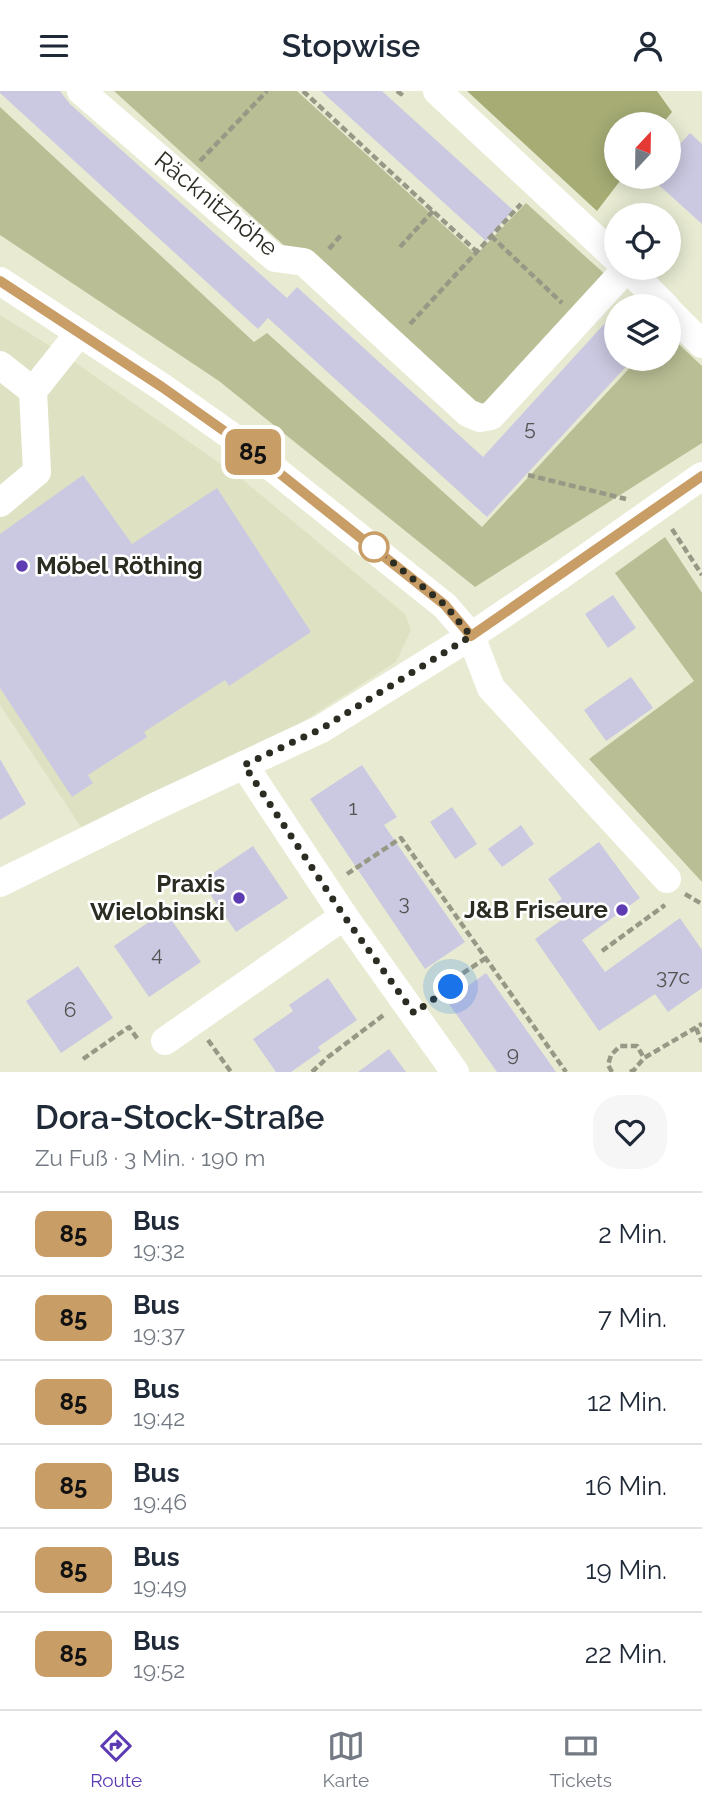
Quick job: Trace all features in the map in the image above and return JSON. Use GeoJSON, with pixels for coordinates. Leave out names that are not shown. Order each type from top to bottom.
{"type":"FeatureCollection","features":[{"type":"Feature","properties":{"kind":"street"},"geometry":{"type":"LineString","coordinates":[[437,91],[604,247]]}},
{"type":"Feature","properties":{"kind":"street","name":"Räcknitzhöhe"},"geometry":{"type":"LineString","coordinates":[[84,92],[275,258],[304,262],[468,413],[480,418],[491,416],[580,319]]}},
{"type":"Feature","properties":{"kind":"street"},"geometry":{"type":"LineString","coordinates":[[580,319],[616,280]]}},
{"type":"Feature","properties":{"kind":"street"},"geometry":{"type":"LineString","coordinates":[[639,280],[653,294]]}},
{"type":"Feature","properties":{"kind":"street"},"geometry":{"type":"LineString","coordinates":[[0,281],[162,387],[289,478],[445,605],[471,636],[491,688],[670,889]]}},
{"type":"Feature","properties":{"kind":"street"},"geometry":{"type":"LineString","coordinates":[[681,323],[702,344]]}},
{"type":"Feature","properties":{"kind":"street"},"geometry":{"type":"LineString","coordinates":[[0,503],[37,472],[33,391],[79,333]]}},
{"type":"Feature","properties":{"kind":"street"},"geometry":{"type":"LineString","coordinates":[[0,365],[33,391]]}},
{"type":"Feature","properties":{"kind":"street"},"geometry":{"type":"LineString","coordinates":[[0,883],[321,729],[471,636],[702,476]]}},
{"type":"Feature","properties":{"kind":"street"},"geometry":{"type":"LineString","coordinates":[[244,765],[344,916],[455,1072]]}},
{"type":"Feature","properties":{"kind":"street"},"geometry":{"type":"LineString","coordinates":[[165,1041],[344,916]]}},
{"type":"Feature","properties":{"kind":"path"},"geometry":{"type":"LineString","coordinates":[[183,179],[267,91]]}},
{"type":"Feature","properties":{"kind":"path"},"geometry":{"type":"LineString","coordinates":[[303,91],[477,251]]}},
{"type":"Feature","properties":{"kind":"path"},"geometry":{"type":"LineString","coordinates":[[397,91],[401,94],[403,91]]}},
{"type":"Feature","properties":{"kind":"path"},"geometry":{"type":"LineString","coordinates":[[392,343],[538,186]]}},
{"type":"Feature","properties":{"kind":"path"},"geometry":{"type":"LineString","coordinates":[[400,247],[433,211]]}},
{"type":"Feature","properties":{"kind":"path"},"geometry":{"type":"LineString","coordinates":[[491,236],[580,319]]}},
{"type":"Feature","properties":{"kind":"path"},"geometry":{"type":"LineString","coordinates":[[527,475],[626,499],[643,489],[702,575]]}},
{"type":"Feature","properties":{"kind":"path"},"geometry":{"type":"LineString","coordinates":[[327,889],[401,838],[566,1072]]}},
{"type":"Feature","properties":{"kind":"path"},"geometry":{"type":"LineString","coordinates":[[602,951],[670,889]]}},
{"type":"Feature","properties":{"kind":"path"},"geometry":{"type":"LineString","coordinates":[[312,1072],[328,1057],[409,1006],[451,987],[454,979],[486,958]]}},
{"type":"Feature","properties":{"kind":"path"},"geometry":{"type":"LineString","coordinates":[[195,1022],[231,1072]]}},
{"type":"Feature","properties":{"kind":"path"},"geometry":{"type":"LineString","coordinates":[[630,1072],[644,1058],[702,1024]]}},
{"type":"Feature","properties":{"kind":"path"},"geometry":{"type":"LineString","coordinates":[[83,1059],[129,1027],[148,1053],[165,1041]]}},
{"type":"Feature","properties":{"kind":"path"},"geometry":{"type":"LineString","coordinates":[[696,1028],[702,1042]]}},
{"type":"Feature","properties":{"kind":"path"},"geometry":{"type":"LineString","coordinates":[[612,1072],[608,1065],[611,1055],[620,1047],[636,1046],[644,1058]]}},
{"type":"Feature","properties":{"kind":"shaded area"},"geometry":{"type":"Polygon","coordinates":[[[114,91],[297,91],[476,255],[526,203],[604,273],[604,279],[489,407],[470,407],[288,249],[114,91]]]}},
{"type":"Feature","properties":{"kind":"shaded area"},"geometry":{"type":"Polygon","coordinates":[[[0,107],[254,342],[267,333],[482,527],[627,371],[681,371],[681,346],[702,366],[702,443],[475,587],[219,381],[0,235],[0,107]]]}},
{"type":"Feature","properties":{"kind":"shaded area"},"geometry":{"type":"Polygon","coordinates":[[[0,315],[63,354],[238,476],[405,614],[411,630],[396,662],[296,726],[83,830],[0,705],[0,315]]]}},
{"type":"Feature","properties":{"kind":"shaded area"},"geometry":{"type":"Polygon","coordinates":[[[665,537],[702,593],[702,882],[589,759],[694,681],[615,573],[665,537]]]}},
{"type":"Feature","properties":{"kind":"green space"},"geometry":{"type":"Polygon","coordinates":[[[467,91],[657,91],[672,112],[604,112],[604,189],[614,189],[597,211],[467,91]]]}},
{"type":"Feature","properties":{"kind":"building"},"geometry":{"type":"Polygon","coordinates":[[[60,91],[70,104],[287,298],[297,287],[483,457],[604,324],[604,371],[622,371],[487,517],[268,318],[258,329],[0,93],[60,91]]]}},
{"type":"Feature","properties":{"kind":"building"},"geometry":{"type":"Polygon","coordinates":[[[321,91],[382,91],[513,210],[486,241],[321,91]]]}},
{"type":"Feature","properties":{"kind":"building"},"geometry":{"type":"Polygon","coordinates":[[[690,133],[702,144],[702,224],[663,189],[681,189],[681,143],[690,133]]]}},
{"type":"Feature","properties":{"kind":"building"},"geometry":{"type":"Polygon","coordinates":[[[83,475],[132,544],[217,488],[311,632],[229,686],[225,680],[144,732],[147,737],[88,775],[93,783],[72,797],[0,688],[0,534],[83,475]]]}},
{"type":"Feature","properties":{"kind":"building"},"geometry":{"type":"Polygon","coordinates":[[[613,595],[636,628],[608,648],[585,614],[613,595]]]}},
{"type":"Feature","properties":{"kind":"building"},"geometry":{"type":"Polygon","coordinates":[[[631,677],[653,708],[606,741],[584,710],[631,677]]]}},
{"type":"Feature","properties":{"kind":"building"},"geometry":{"type":"Polygon","coordinates":[[[0,759],[26,804],[0,820],[0,759]]]}},
{"type":"Feature","properties":{"kind":"building"},"geometry":{"type":"Polygon","coordinates":[[[362,765],[397,817],[384,825],[465,942],[425,969],[310,799],[362,765]]]}},
{"type":"Feature","properties":{"kind":"building"},"geometry":{"type":"Polygon","coordinates":[[[452,807],[477,844],[455,859],[430,822],[452,807]]]}},
{"type":"Feature","properties":{"kind":"building"},"geometry":{"type":"Polygon","coordinates":[[[521,825],[534,844],[502,867],[488,849],[521,825]]]}},
{"type":"Feature","properties":{"kind":"building"},"geometry":{"type":"Polygon","coordinates":[[[599,842],[640,898],[582,940],[605,972],[680,918],[702,950],[702,988],[668,1012],[655,994],[599,1031],[535,939],[567,916],[557,902],[562,899],[548,879],[599,842]]]}},
{"type":"Feature","properties":{"kind":"building"},"geometry":{"type":"Polygon","coordinates":[[[253,846],[288,898],[236,932],[201,881],[253,846]]]}},
{"type":"Feature","properties":{"kind":"building"},"geometry":{"type":"Polygon","coordinates":[[[165,911],[201,962],[149,997],[114,946],[165,911]]]}},
{"type":"Feature","properties":{"kind":"building"},"geometry":{"type":"Polygon","coordinates":[[[78,966],[113,1018],[61,1053],[26,1001],[78,966]]]}},
{"type":"Feature","properties":{"kind":"building"},"geometry":{"type":"Polygon","coordinates":[[[486,973],[556,1072],[497,1072],[449,1004],[456,999],[454,996],[486,973]]]}},
{"type":"Feature","properties":{"kind":"building"},"geometry":{"type":"Polygon","coordinates":[[[328,978],[357,1020],[318,1047],[321,1051],[291,1072],[276,1072],[253,1039],[293,1011],[289,1005],[328,978]]]}},
{"type":"Feature","properties":{"kind":"building"},"geometry":{"type":"Polygon","coordinates":[[[389,1049],[406,1072],[358,1072],[389,1049]]]}},
{"type":"Feature","properties":{"kind":"bus line","name":"85"},"geometry":{"type":"LineString","coordinates":[[0,281],[162,387],[289,478],[445,605],[471,636],[702,476]]}},
{"type":"Feature","properties":{"kind":"place","name":"Möbel Röthing"},"geometry":{"type":"Point","coordinates":[22,566]}},
{"type":"Feature","properties":{"kind":"place","name":"Praxis Wielobinski"},"geometry":{"type":"Point","coordinates":[239,898]}},
{"type":"Feature","properties":{"kind":"place","name":"J&B Friseure"},"geometry":{"type":"Point","coordinates":[622,910]}},
{"type":"Feature","properties":{"kind":"route"},"geometry":{"type":"LineString","coordinates":[[374,547],[445,605],[471,636],[321,729],[244,765],[344,916],[414,1013],[451,987]]}}]}
